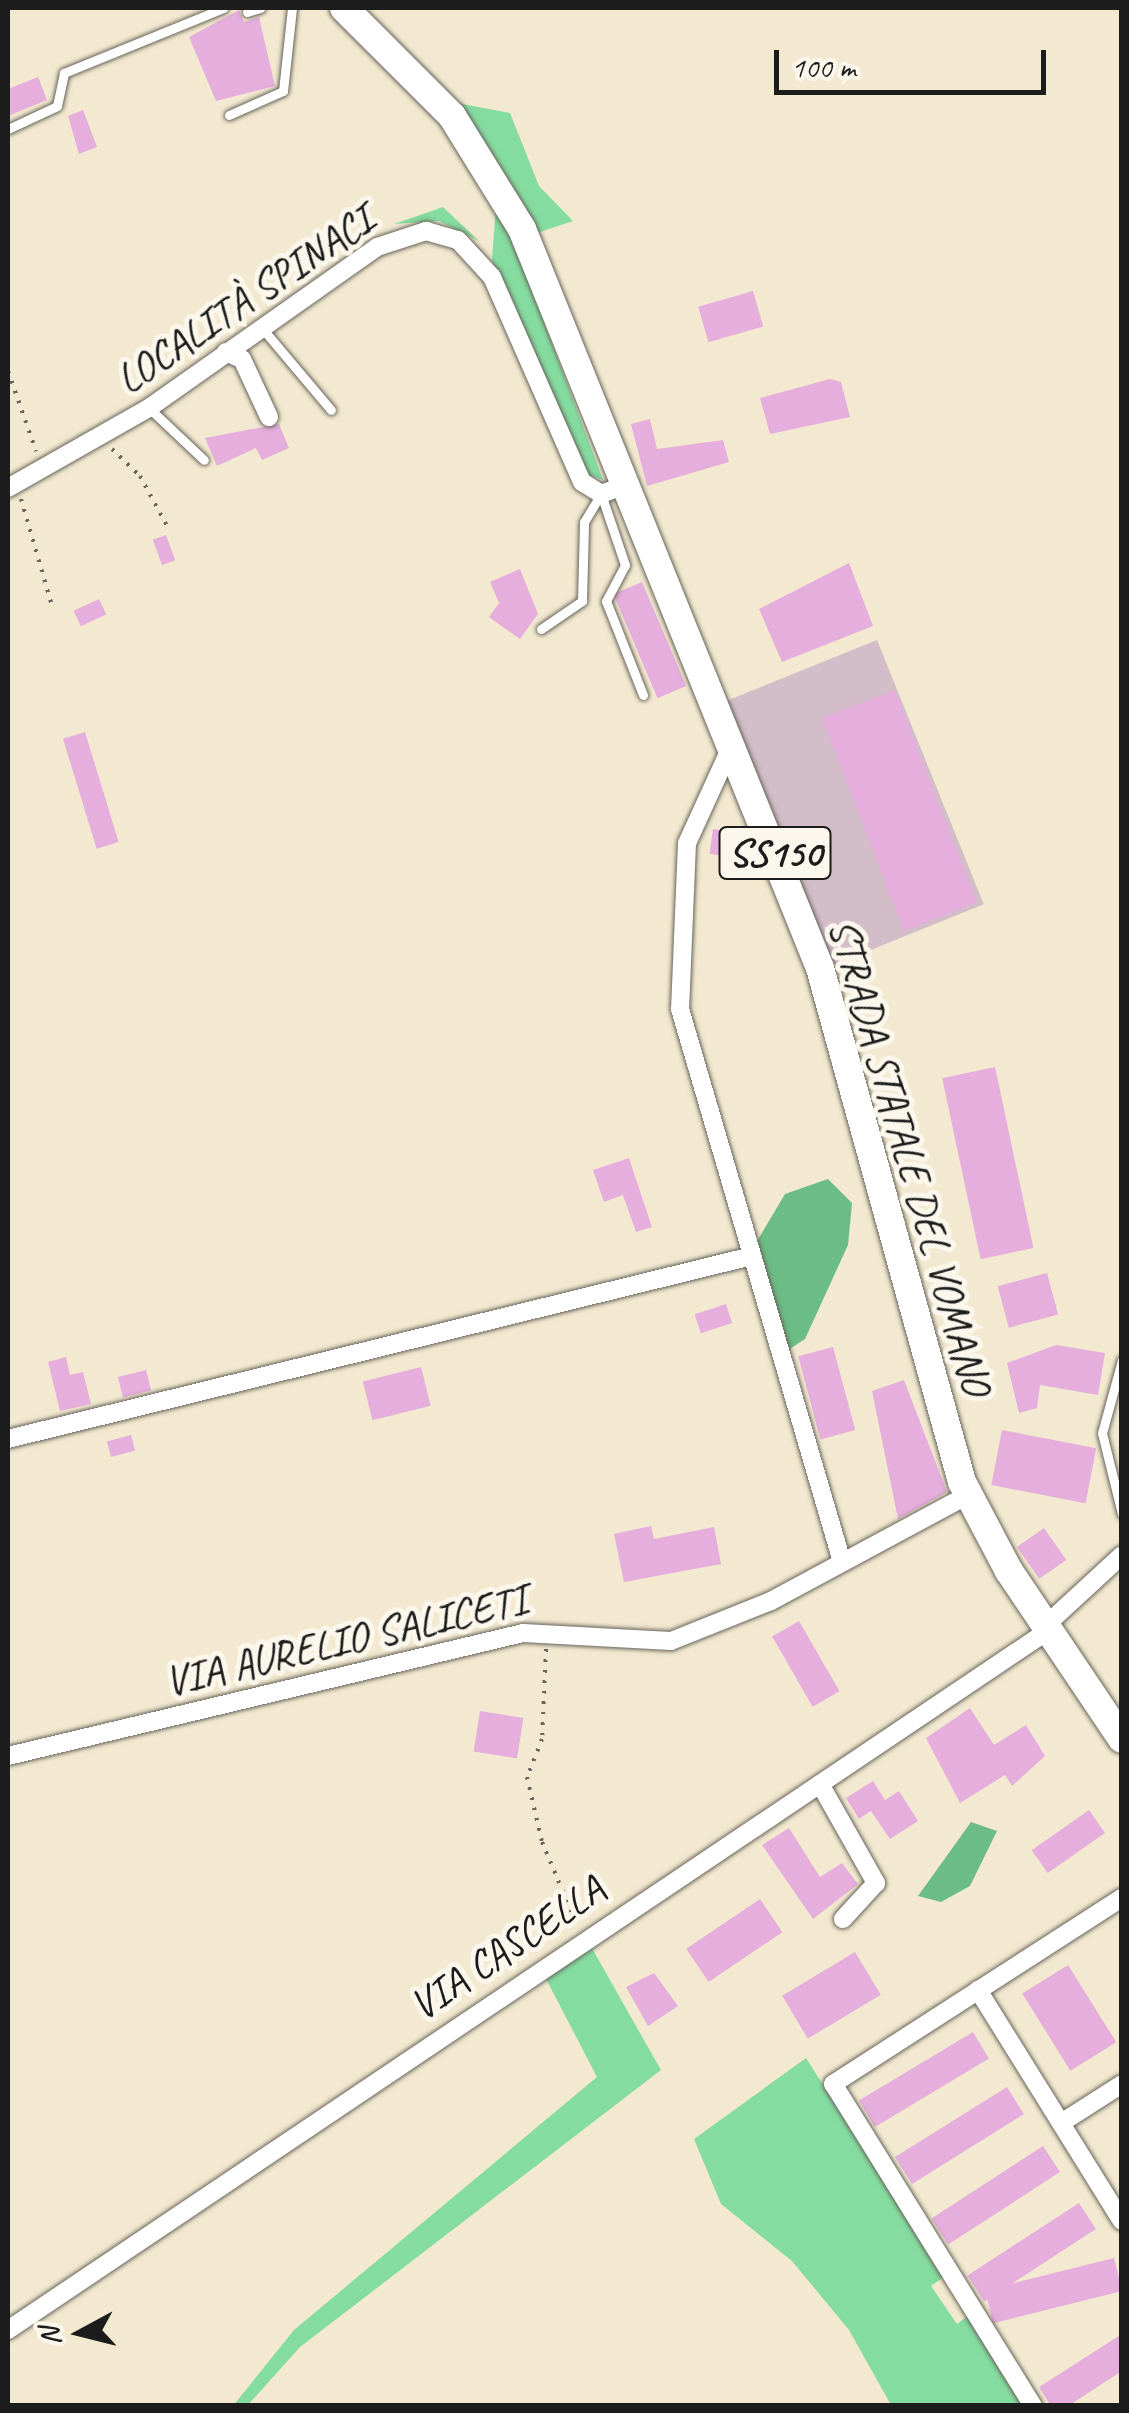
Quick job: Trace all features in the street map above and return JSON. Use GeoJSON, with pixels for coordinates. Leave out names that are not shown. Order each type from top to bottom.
{"type":"FeatureCollection","features":[{"type":"Feature","properties":{"kind":"main road","name":"STRADA STATALE DEL VOMANO"},"geometry":{"type":"LineString","coordinates":[[344,8],[452,116],[507,199],[610,491],[730,747],[824,981],[968,1495],[1047,1627],[1122,1739]]}},
{"type":"Feature","properties":{"kind":"street","name":"LOCALITÀ SPINACI"},"geometry":{"type":"LineString","coordinates":[[11,486],[96,442],[149,408],[260,326],[398,236],[458,240],[492,276],[582,482],[610,491]]}},
{"type":"Feature","properties":{"kind":"street"},"geometry":{"type":"LineString","coordinates":[[226,352],[242,359],[268,416]]}},
{"type":"Feature","properties":{"kind":"street"},"geometry":{"type":"LineString","coordinates":[[730,747],[686,843],[678,988],[842,1562]]}},
{"type":"Feature","properties":{"kind":"street"},"geometry":{"type":"LineString","coordinates":[[8,1439],[752,1256]]}},
{"type":"Feature","properties":{"kind":"street","name":"VIA AURELIO SALICETI"},"geometry":{"type":"LineString","coordinates":[[8,1756],[542,1630],[672,1641],[842,1562],[968,1495]]}},
{"type":"Feature","properties":{"kind":"street","name":"VIA CASCELLA"},"geometry":{"type":"LineString","coordinates":[[8,2330],[582,1938],[820,1784],[1047,1627],[1122,1555]]}},
{"type":"Feature","properties":{"kind":"street"},"geometry":{"type":"LineString","coordinates":[[820,1784],[876,1883],[843,1919]]}},
{"type":"Feature","properties":{"kind":"street"},"geometry":{"type":"LineString","coordinates":[[1033,2406],[833,2084],[1122,1898]]}},
{"type":"Feature","properties":{"kind":"street"},"geometry":{"type":"LineString","coordinates":[[978,1990],[1122,2221]]}},
{"type":"Feature","properties":{"kind":"street"},"geometry":{"type":"LineString","coordinates":[[1061,2124],[1122,2084]]}},
{"type":"Feature","properties":{"kind":"lane"},"geometry":{"type":"LineString","coordinates":[[8,130],[57,106],[64,73],[223,8]]}},
{"type":"Feature","properties":{"kind":"lane"},"geometry":{"type":"LineString","coordinates":[[247,12],[260,8]]}},
{"type":"Feature","properties":{"kind":"lane"},"geometry":{"type":"LineString","coordinates":[[229,115],[284,91],[292,8]]}},
{"type":"Feature","properties":{"kind":"lane"},"geometry":{"type":"LineString","coordinates":[[260,326],[331,410]]}},
{"type":"Feature","properties":{"kind":"lane"},"geometry":{"type":"LineString","coordinates":[[149,408],[204,460]]}},
{"type":"Feature","properties":{"kind":"lane"},"geometry":{"type":"LineString","coordinates":[[541,629],[582,601],[584,522],[610,491]]}},
{"type":"Feature","properties":{"kind":"lane"},"geometry":{"type":"LineString","coordinates":[[610,491],[625,565],[606,600],[644,695]]}},
{"type":"Feature","properties":{"kind":"lane"},"geometry":{"type":"LineString","coordinates":[[1122,1360],[1102,1433],[1122,1514]]}},
{"type":"Feature","properties":{"kind":"path"},"geometry":{"type":"LineString","coordinates":[[8,371],[43,470]]}},
{"type":"Feature","properties":{"kind":"path"},"geometry":{"type":"LineString","coordinates":[[96,442],[140,476],[167,526]]}},
{"type":"Feature","properties":{"kind":"path"},"geometry":{"type":"LineString","coordinates":[[11,486],[53,609]]}},
{"type":"Feature","properties":{"kind":"path"},"geometry":{"type":"LineString","coordinates":[[542,1630],[550,1664],[538,1709],[542,1739],[527,1777],[542,1842],[582,1938]]}},
{"type":"Feature","properties":{"kind":"shaded area"},"geometry":{"type":"Polygon","coordinates":[[[877,640],[984,904],[832,966],[725,701],[877,640]]]}},
{"type":"Feature","properties":{"kind":"green space"},"geometry":{"type":"Polygon","coordinates":[[[452,102],[510,113],[539,186],[573,221],[537,233],[452,102]]]}},
{"type":"Feature","properties":{"kind":"green space"},"geometry":{"type":"Polygon","coordinates":[[[496,206],[525,271],[603,480],[586,474],[492,260],[496,206]]]}},
{"type":"Feature","properties":{"kind":"green space"},"geometry":{"type":"Polygon","coordinates":[[[443,207],[479,241],[439,221],[394,224],[443,207]]]}},
{"type":"Feature","properties":{"kind":"green space"},"geometry":{"type":"Polygon","coordinates":[[[828,1179],[852,1203],[848,1245],[805,1339],[788,1350],[756,1243],[785,1194],[828,1179]]]}},
{"type":"Feature","properties":{"kind":"green space"},"geometry":{"type":"Polygon","coordinates":[[[971,1822],[997,1831],[970,1886],[941,1902],[918,1896],[971,1822]]]}},
{"type":"Feature","properties":{"kind":"green space"},"geometry":{"type":"Polygon","coordinates":[[[589,1943],[661,2070],[300,2347],[248,2405],[233,2406],[294,2330],[597,2077],[545,1977],[589,1943]]]}},
{"type":"Feature","properties":{"kind":"green space"},"geometry":{"type":"Polygon","coordinates":[[[806,2058],[945,2276],[931,2286],[957,2324],[969,2315],[1027,2405],[891,2405],[849,2330],[792,2261],[721,2204],[694,2139],[806,2058]]]}},
{"type":"Feature","properties":{"kind":"building"},"geometry":{"type":"Polygon","coordinates":[[[239,10],[244,22],[259,17],[275,86],[216,101],[189,37],[239,10]]]}},
{"type":"Feature","properties":{"kind":"building"},"geometry":{"type":"Polygon","coordinates":[[[38,77],[47,100],[8,116],[8,89],[38,77]]]}},
{"type":"Feature","properties":{"kind":"building"},"geometry":{"type":"Polygon","coordinates":[[[83,110],[97,147],[79,154],[68,116],[83,110]]]}},
{"type":"Feature","properties":{"kind":"building"},"geometry":{"type":"Polygon","coordinates":[[[753,291],[763,327],[708,342],[698,307],[753,291]]]}},
{"type":"Feature","properties":{"kind":"building"},"geometry":{"type":"Polygon","coordinates":[[[830,379],[841,382],[850,417],[770,434],[760,398],[830,379]]]}},
{"type":"Feature","properties":{"kind":"building"},"geometry":{"type":"Polygon","coordinates":[[[650,419],[657,449],[723,440],[729,462],[647,486],[631,424],[650,419]]]}},
{"type":"Feature","properties":{"kind":"building"},"geometry":{"type":"Polygon","coordinates":[[[279,424],[289,448],[262,460],[256,448],[217,466],[205,438],[279,424]]]}},
{"type":"Feature","properties":{"kind":"building"},"geometry":{"type":"Polygon","coordinates":[[[166,535],[175,560],[162,565],[153,540],[166,535]]]}},
{"type":"Feature","properties":{"kind":"building"},"geometry":{"type":"Polygon","coordinates":[[[849,563],[873,626],[782,662],[759,609],[849,563]]]}},
{"type":"Feature","properties":{"kind":"building"},"geometry":{"type":"Polygon","coordinates":[[[520,569],[538,614],[520,639],[489,617],[499,603],[490,582],[520,569]]]}},
{"type":"Feature","properties":{"kind":"building"},"geometry":{"type":"Polygon","coordinates":[[[642,582],[686,686],[658,698],[613,594],[642,582]]]}},
{"type":"Feature","properties":{"kind":"building"},"geometry":{"type":"Polygon","coordinates":[[[99,599],[106,614],[81,626],[74,611],[99,599]]]}},
{"type":"Feature","properties":{"kind":"building"},"geometry":{"type":"Polygon","coordinates":[[[895,690],[977,903],[904,931],[822,718],[895,690]]]}},
{"type":"Feature","properties":{"kind":"building"},"geometry":{"type":"Polygon","coordinates":[[[85,732],[119,842],[97,849],[63,739],[85,732]]]}},
{"type":"Feature","properties":{"kind":"building"},"geometry":{"type":"Polygon","coordinates":[[[713,829],[734,832],[730,857],[710,854],[713,829]]]}},
{"type":"Feature","properties":{"kind":"building"},"geometry":{"type":"Polygon","coordinates":[[[995,1067],[1033,1248],[981,1259],[942,1078],[995,1067]]]}},
{"type":"Feature","properties":{"kind":"building"},"geometry":{"type":"Polygon","coordinates":[[[629,1158],[652,1227],[636,1232],[623,1195],[604,1202],[593,1170],[629,1158]]]}},
{"type":"Feature","properties":{"kind":"building"},"geometry":{"type":"Polygon","coordinates":[[[1047,1273],[1058,1315],[1009,1328],[998,1286],[1047,1273]]]}},
{"type":"Feature","properties":{"kind":"building"},"geometry":{"type":"Polygon","coordinates":[[[726,1304],[732,1323],[701,1333],[695,1314],[726,1304]]]}},
{"type":"Feature","properties":{"kind":"building"},"geometry":{"type":"Polygon","coordinates":[[[1056,1345],[1105,1353],[1098,1395],[1040,1385],[1037,1408],[1019,1413],[1007,1363],[1056,1345]]]}},
{"type":"Feature","properties":{"kind":"building"},"geometry":{"type":"Polygon","coordinates":[[[833,1347],[855,1430],[820,1439],[798,1356],[833,1347]]]}},
{"type":"Feature","properties":{"kind":"building"},"geometry":{"type":"Polygon","coordinates":[[[66,1357],[70,1375],[83,1372],[91,1404],[60,1411],[48,1362],[66,1357]]]}},
{"type":"Feature","properties":{"kind":"building"},"geometry":{"type":"Polygon","coordinates":[[[421,1367],[431,1406],[372,1420],[363,1382],[421,1367]]]}},
{"type":"Feature","properties":{"kind":"building"},"geometry":{"type":"Polygon","coordinates":[[[146,1370],[151,1390],[123,1397],[118,1377],[146,1370]]]}},
{"type":"Feature","properties":{"kind":"building"},"geometry":{"type":"Polygon","coordinates":[[[904,1380],[947,1492],[898,1519],[872,1391],[904,1380]]]}},
{"type":"Feature","properties":{"kind":"building"},"geometry":{"type":"Polygon","coordinates":[[[1002,1430],[1096,1448],[1086,1503],[991,1485],[1002,1430]]]}},
{"type":"Feature","properties":{"kind":"building"},"geometry":{"type":"Polygon","coordinates":[[[131,1435],[135,1450],[111,1457],[107,1441],[131,1435]]]}},
{"type":"Feature","properties":{"kind":"building"},"geometry":{"type":"Polygon","coordinates":[[[651,1526],[654,1539],[714,1527],[721,1564],[624,1582],[614,1534],[651,1526]]]}},
{"type":"Feature","properties":{"kind":"building"},"geometry":{"type":"Polygon","coordinates":[[[1044,1528],[1066,1560],[1039,1579],[1017,1547],[1044,1528]]]}},
{"type":"Feature","properties":{"kind":"building"},"geometry":{"type":"Polygon","coordinates":[[[799,1621],[840,1691],[813,1707],[772,1636],[799,1621]]]}},
{"type":"Feature","properties":{"kind":"building"},"geometry":{"type":"Polygon","coordinates":[[[970,1708],[994,1745],[1026,1725],[1045,1756],[1012,1786],[1005,1775],[960,1803],[926,1738],[970,1708]]]}},
{"type":"Feature","properties":{"kind":"building"},"geometry":{"type":"Polygon","coordinates":[[[480,1711],[523,1718],[517,1758],[474,1751],[480,1711]]]}},
{"type":"Feature","properties":{"kind":"building"},"geometry":{"type":"Polygon","coordinates":[[[873,1781],[885,1800],[899,1791],[918,1821],[890,1839],[871,1811],[859,1819],[846,1798],[873,1781]]]}},
{"type":"Feature","properties":{"kind":"building"},"geometry":{"type":"Polygon","coordinates":[[[1089,1810],[1105,1833],[1048,1873],[1032,1850],[1089,1810]]]}},
{"type":"Feature","properties":{"kind":"building"},"geometry":{"type":"Polygon","coordinates":[[[789,1828],[820,1877],[842,1863],[858,1884],[813,1919],[762,1845],[789,1828]]]}},
{"type":"Feature","properties":{"kind":"building"},"geometry":{"type":"Polygon","coordinates":[[[760,1899],[782,1932],[709,1982],[686,1949],[760,1899]]]}},
{"type":"Feature","properties":{"kind":"building"},"geometry":{"type":"Polygon","coordinates":[[[855,1952],[881,1995],[808,2039],[782,1996],[855,1952]]]}},
{"type":"Feature","properties":{"kind":"building"},"geometry":{"type":"Polygon","coordinates":[[[1068,1965],[1116,2042],[1070,2071],[1022,1994],[1068,1965]]]}},
{"type":"Feature","properties":{"kind":"building"},"geometry":{"type":"Polygon","coordinates":[[[654,1973],[678,2006],[648,2026],[626,1987],[654,1973]]]}},
{"type":"Feature","properties":{"kind":"building"},"geometry":{"type":"Polygon","coordinates":[[[973,2032],[989,2059],[875,2127],[859,2101],[973,2032]]]}},
{"type":"Feature","properties":{"kind":"building"},"geometry":{"type":"Polygon","coordinates":[[[1007,2087],[1024,2114],[912,2184],[895,2157],[1007,2087]]]}},
{"type":"Feature","properties":{"kind":"building"},"geometry":{"type":"Polygon","coordinates":[[[1043,2146],[1060,2172],[948,2244],[931,2218],[1043,2146]]]}},
{"type":"Feature","properties":{"kind":"building"},"geometry":{"type":"Polygon","coordinates":[[[1079,2203],[1096,2229],[984,2301],[967,2275],[1079,2203]]]}},
{"type":"Feature","properties":{"kind":"building"},"geometry":{"type":"Polygon","coordinates":[[[1114,2258],[1122,2291],[993,2323],[985,2290],[1114,2258]]]}},
{"type":"Feature","properties":{"kind":"building"},"geometry":{"type":"Polygon","coordinates":[[[1122,2334],[1122,2371],[1068,2406],[1051,2406],[1039,2387],[1122,2334]]]}}]}
